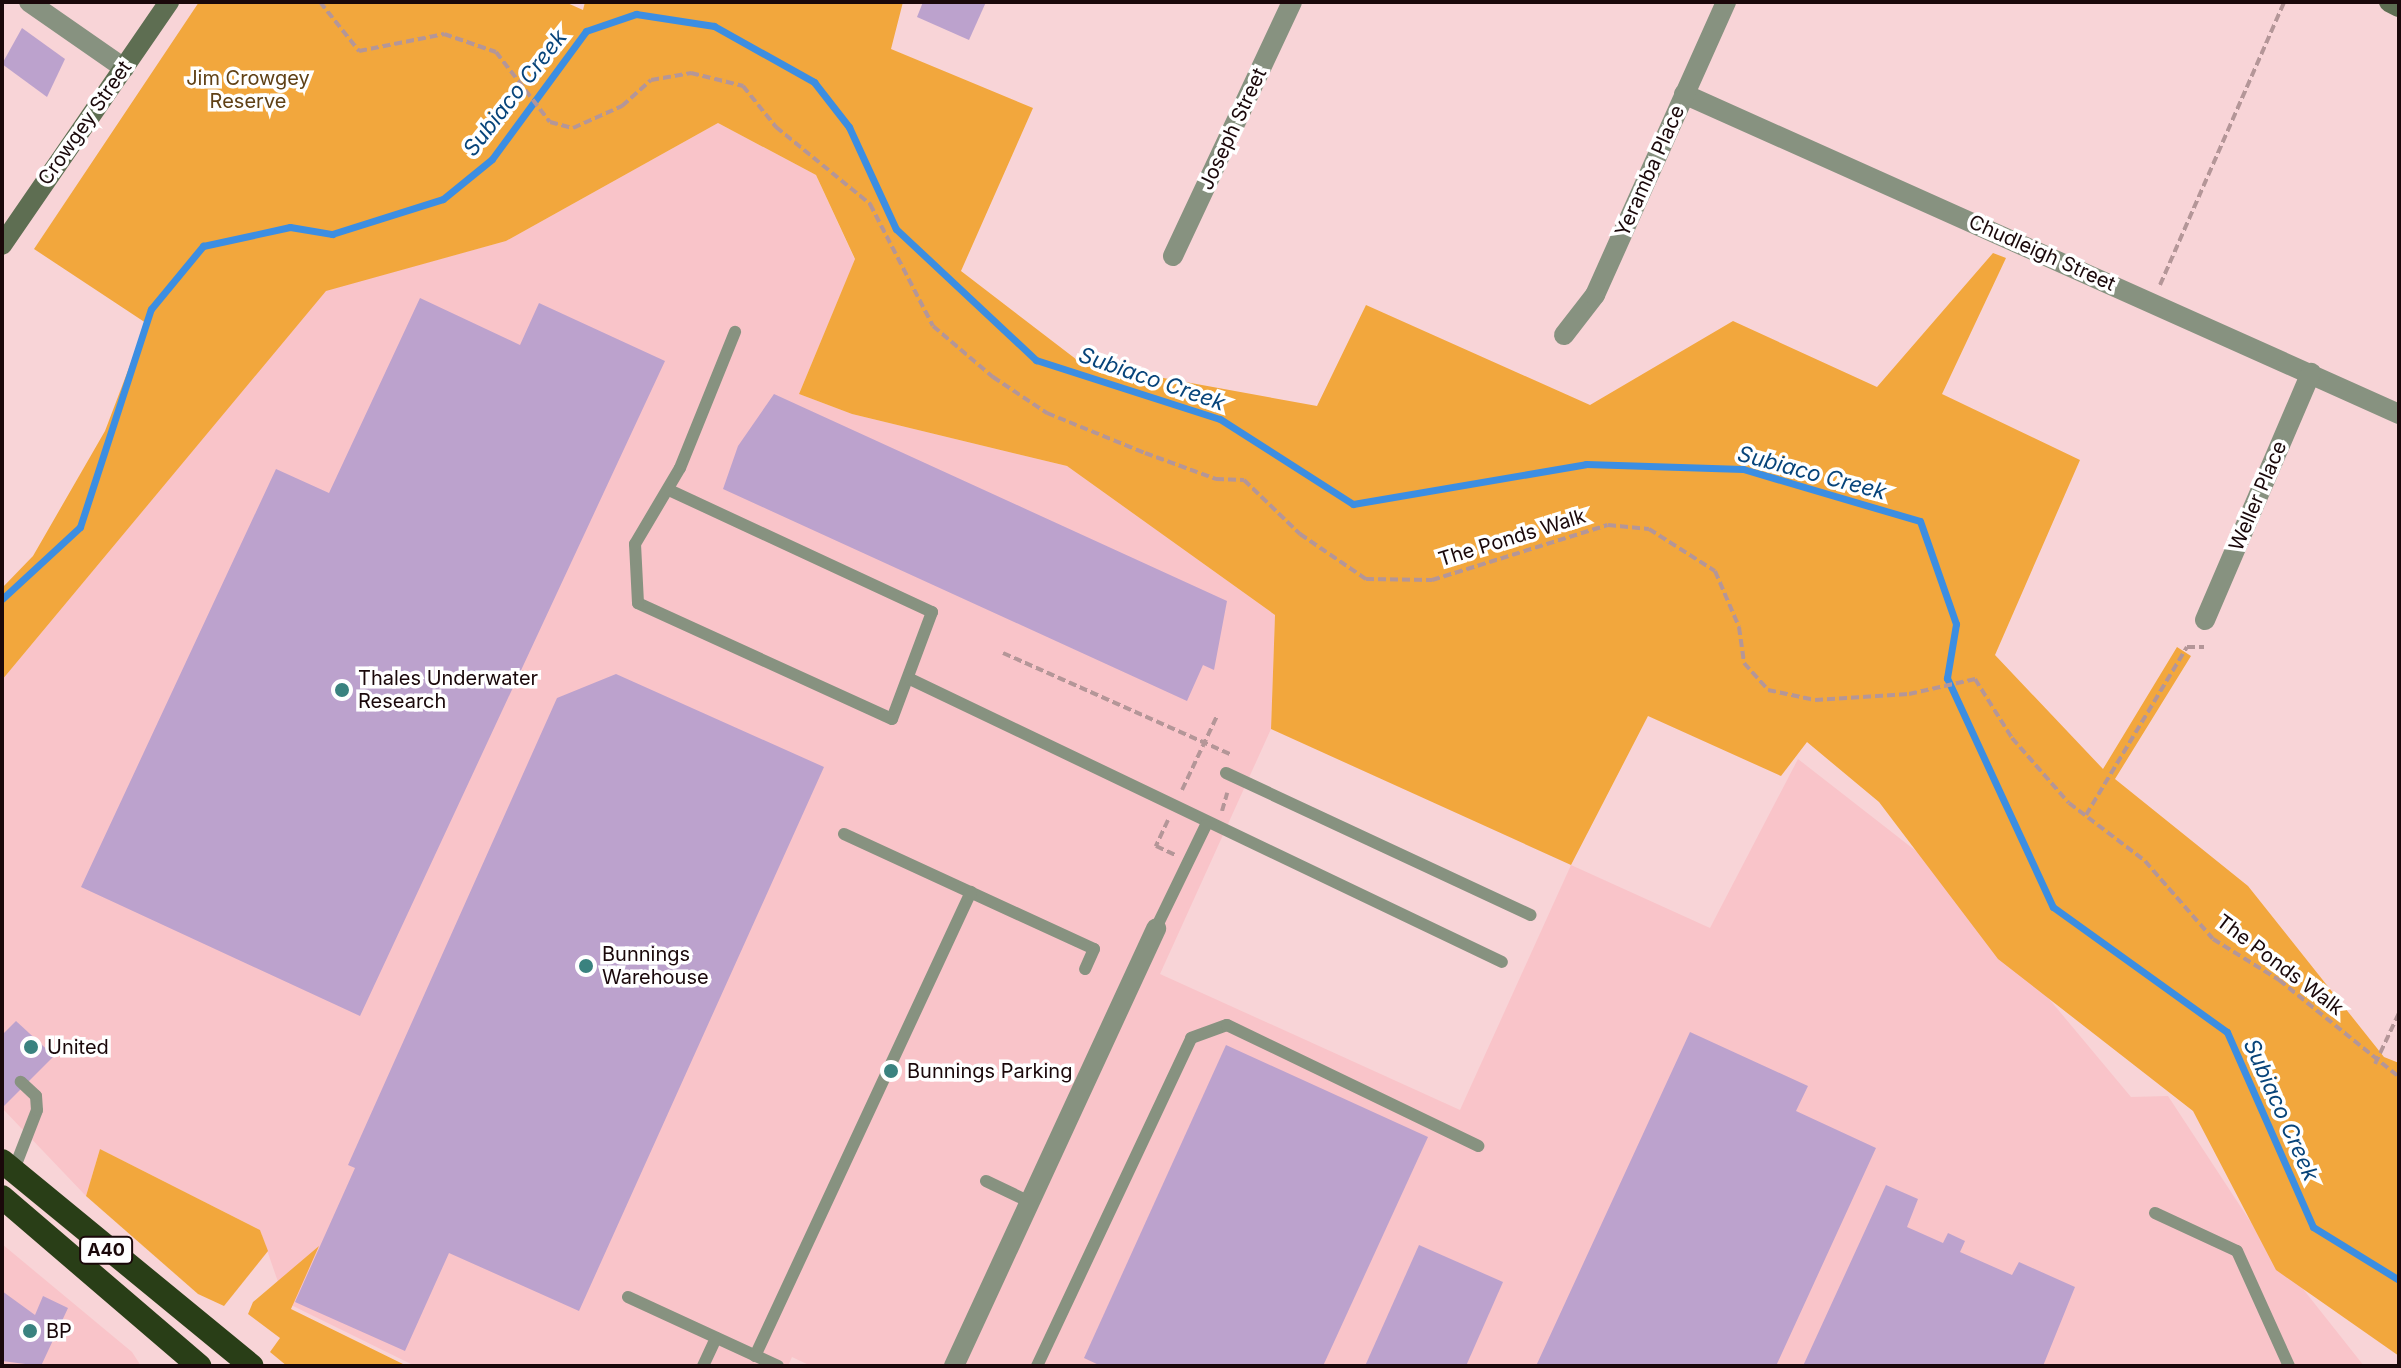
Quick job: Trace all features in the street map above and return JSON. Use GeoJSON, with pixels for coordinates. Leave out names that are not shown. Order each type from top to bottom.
{"type":"FeatureCollection","features":[{"type":"Feature","properties":{"kind":"highway","name":"A40"},"geometry":{"type":"LineString","coordinates":[[7,1166],[211,1336],[252,1366]]}},
{"type":"Feature","properties":{"kind":"highway","name":"A40"},"geometry":{"type":"LineString","coordinates":[[2,1197],[193,1364]]}},
{"type":"Feature","properties":{"kind":"highway"},"geometry":{"type":"LineString","coordinates":[[193,1364],[211,1336]]}},
{"type":"Feature","properties":{"kind":"street"},"geometry":{"type":"LineString","coordinates":[[29,2],[124,68]]}},
{"type":"Feature","properties":{"kind":"street","name":"Crowgey Street"},"geometry":{"type":"LineString","coordinates":[[2,245],[169,2]]}},
{"type":"Feature","properties":{"kind":"street","name":"Joseph Street"},"geometry":{"type":"LineString","coordinates":[[1173,256],[1292,2]]}},
{"type":"Feature","properties":{"kind":"street","name":"Yeramba Place"},"geometry":{"type":"LineString","coordinates":[[1564,335],[1595,295],[1726,2]]}},
{"type":"Feature","properties":{"kind":"street"},"geometry":{"type":"LineString","coordinates":[[2389,2],[2399,7]]}},
{"type":"Feature","properties":{"kind":"street","name":"Chudleigh Street"},"geometry":{"type":"LineString","coordinates":[[1684,94],[2399,414]]}},
{"type":"Feature","properties":{"kind":"street","name":"Weller Place"},"geometry":{"type":"LineString","coordinates":[[2205,620],[2311,373]]}},
{"type":"Feature","properties":{"kind":"street"},"geometry":{"type":"LineString","coordinates":[[954,1366],[1156,928]]}},
{"type":"Feature","properties":{"kind":"lane"},"geometry":{"type":"LineString","coordinates":[[669,490],[932,612],[910,679],[892,719],[638,603],[635,544],[669,490],[735,332]]}},
{"type":"Feature","properties":{"kind":"lane"},"geometry":{"type":"LineString","coordinates":[[910,679],[1147,789],[1211,827],[1502,962]]}},
{"type":"Feature","properties":{"kind":"lane"},"geometry":{"type":"LineString","coordinates":[[1230,775],[1531,915]]}},
{"type":"Feature","properties":{"kind":"lane"},"geometry":{"type":"LineString","coordinates":[[1156,928],[1211,827]]}},
{"type":"Feature","properties":{"kind":"lane"},"geometry":{"type":"LineString","coordinates":[[844,834],[1094,949],[1085,969]]}},
{"type":"Feature","properties":{"kind":"lane"},"geometry":{"type":"LineString","coordinates":[[755,1356],[971,892]]}},
{"type":"Feature","properties":{"kind":"lane"},"geometry":{"type":"LineString","coordinates":[[1037,1366],[1191,1038],[1227,1025],[1478,1146]]}},
{"type":"Feature","properties":{"kind":"lane"},"geometry":{"type":"LineString","coordinates":[[7,1166],[37,1110],[36,1096],[21,1082]]}},
{"type":"Feature","properties":{"kind":"lane"},"geometry":{"type":"LineString","coordinates":[[986,1181],[1030,1202]]}},
{"type":"Feature","properties":{"kind":"lane"},"geometry":{"type":"LineString","coordinates":[[2155,1213],[2237,1251],[2289,1366]]}},
{"type":"Feature","properties":{"kind":"lane"},"geometry":{"type":"LineString","coordinates":[[628,1297],[778,1366]]}},
{"type":"Feature","properties":{"kind":"lane"},"geometry":{"type":"LineString","coordinates":[[703,1366],[716,1338]]}},
{"type":"Feature","properties":{"kind":"path","name":"The Ponds Walk"},"geometry":{"type":"LineString","coordinates":[[320,2],[359,51],[444,34],[496,52],[550,122],[573,128],[622,106],[651,80],[691,73],[743,86],[776,127],[870,204],[933,326],[1047,413],[1216,479],[1244,480],[1300,534],[1366,579],[1432,580],[1608,525],[1649,529],[1715,571],[1739,627],[1744,663],[1768,690],[1815,700],[1909,694],[1975,679],[2012,738],[2086,815],[2145,861],[2213,939],[2279,980],[2375,1064],[2399,1077]]}},
{"type":"Feature","properties":{"kind":"path"},"geometry":{"type":"LineString","coordinates":[[2152,302],[2284,2]]}},
{"type":"Feature","properties":{"kind":"path"},"geometry":{"type":"LineString","coordinates":[[2086,815],[2187,647],[2204,647]]}},
{"type":"Feature","properties":{"kind":"path"},"geometry":{"type":"LineString","coordinates":[[1003,653],[1238,758],[1211,827]]}},
{"type":"Feature","properties":{"kind":"path"},"geometry":{"type":"LineString","coordinates":[[2375,1064],[2399,1013]]}},
{"type":"Feature","properties":{"kind":"shaded area"},"geometry":{"type":"Polygon","coordinates":[[[718,123],[816,175],[855,260],[799,394],[852,414],[1067,466],[1275,615],[1271,729],[1160,974],[1460,1110],[1571,865],[1710,928],[1798,759],[1943,872],[2131,1097],[2168,1096],[2254,1227],[2364,1366],[811,1366],[792,1357],[788,1366],[415,1366],[285,1302],[260,1230],[100,1149],[86,1196],[2,1108],[2,680],[326,290],[506,241],[718,123]]]}},
{"type":"Feature","properties":{"kind":"shaded area"},"geometry":{"type":"Polygon","coordinates":[[[2,1244],[132,1352],[141,1366],[2,1366],[2,1244]]]}},
{"type":"Feature","properties":{"kind":"green space","name":"Jim Crowgey Reserve"},"geometry":{"type":"Polygon","coordinates":[[[199,2],[565,2],[583,10],[585,2],[903,2],[891,49],[1033,108],[961,271],[1081,363],[1317,406],[1366,305],[1590,405],[1733,321],[1877,387],[1993,253],[2006,258],[1942,394],[2080,460],[1995,655],[2103,769],[2177,647],[2191,656],[2115,779],[2248,886],[2384,1057],[2399,1063],[2399,1356],[2276,1270],[2193,1111],[1998,959],[1879,802],[1807,742],[1781,776],[1648,716],[1571,865],[1271,729],[1275,615],[1067,466],[852,414],[799,394],[855,259],[816,175],[718,123],[506,241],[326,291],[2,680],[2,588],[33,556],[105,431],[146,323],[34,249],[199,2]]]}},
{"type":"Feature","properties":{"kind":"green space"},"geometry":{"type":"Polygon","coordinates":[[[100,1149],[260,1230],[268,1251],[224,1306],[198,1294],[86,1196],[100,1149]]]}},
{"type":"Feature","properties":{"kind":"green space"},"geometry":{"type":"Polygon","coordinates":[[[319,1246],[291,1309],[407,1366],[287,1366],[270,1352],[280,1338],[248,1314],[253,1302],[319,1246]]]}},
{"type":"Feature","properties":{"kind":"building"},"geometry":{"type":"Polygon","coordinates":[[[923,2],[986,2],[969,40],[917,17],[923,2]]]}},
{"type":"Feature","properties":{"kind":"building"},"geometry":{"type":"Polygon","coordinates":[[[22,28],[65,59],[47,97],[2,64],[22,28]]]}},
{"type":"Feature","properties":{"kind":"building","name":"Thales Underwater Research"},"geometry":{"type":"Polygon","coordinates":[[[420,298],[520,345],[539,303],[665,361],[360,1016],[81,887],[276,469],[329,493],[420,298]]]}},
{"type":"Feature","properties":{"kind":"building"},"geometry":{"type":"Polygon","coordinates":[[[774,394],[1227,601],[1214,670],[1203,665],[1187,701],[723,489],[738,446],[774,394]]]}},
{"type":"Feature","properties":{"kind":"building","name":"Bunnings Warehouse"},"geometry":{"type":"Polygon","coordinates":[[[616,674],[824,767],[579,1311],[449,1253],[405,1351],[295,1302],[355,1168],[348,1165],[557,698],[616,674]]]}},
{"type":"Feature","properties":{"kind":"building"},"geometry":{"type":"Polygon","coordinates":[[[16,1021],[54,1056],[4,1106],[3,1034],[16,1021]]]}},
{"type":"Feature","properties":{"kind":"building"},"geometry":{"type":"Polygon","coordinates":[[[1690,1032],[1808,1086],[1796,1111],[1876,1148],[1776,1366],[1536,1366],[1690,1032]]]}},
{"type":"Feature","properties":{"kind":"building"},"geometry":{"type":"Polygon","coordinates":[[[1226,1045],[1428,1137],[1323,1366],[1101,1366],[1084,1358],[1226,1045]]]}},
{"type":"Feature","properties":{"kind":"building"},"geometry":{"type":"Polygon","coordinates":[[[1886,1185],[1918,1199],[1907,1227],[1943,1243],[1948,1233],[1965,1241],[1960,1252],[2012,1275],[2019,1262],[2075,1287],[2043,1366],[1803,1366],[1886,1185]]]}},
{"type":"Feature","properties":{"kind":"building"},"geometry":{"type":"Polygon","coordinates":[[[1419,1245],[1503,1282],[1466,1366],[1365,1366],[1419,1245]]]}},
{"type":"Feature","properties":{"kind":"building","name":"BP"},"geometry":{"type":"Polygon","coordinates":[[[2,1291],[35,1315],[43,1296],[68,1308],[41,1366],[2,1361],[2,1291]]]}},
{"type":"Feature","properties":{"kind":"waterway","name":"Subiaco Creek"},"geometry":{"type":"LineString","coordinates":[[2,599],[80,527],[151,309],[203,246],[290,227],[332,234],[443,199],[492,159],[586,31],[636,14],[714,26],[814,82],[849,127],[896,229],[1036,360],[1220,419],[1353,504],[1586,464],[1743,469],[1920,521],[1956,624],[1947,678],[2053,907],[2227,1032],[2313,1227],[2399,1280]]}},
{"type":"Feature","properties":{"kind":"place","name":"Thales Underwater Research"},"geometry":{"type":"Point","coordinates":[342,690]}},
{"type":"Feature","properties":{"kind":"place","name":"Bunnings Warehouse"},"geometry":{"type":"Point","coordinates":[586,966]}},
{"type":"Feature","properties":{"kind":"place","name":"United"},"geometry":{"type":"Point","coordinates":[31,1047]}},
{"type":"Feature","properties":{"kind":"place","name":"Bunnings Parking"},"geometry":{"type":"Point","coordinates":[891,1071]}},
{"type":"Feature","properties":{"kind":"place","name":"BP"},"geometry":{"type":"Point","coordinates":[30,1331]}}]}
